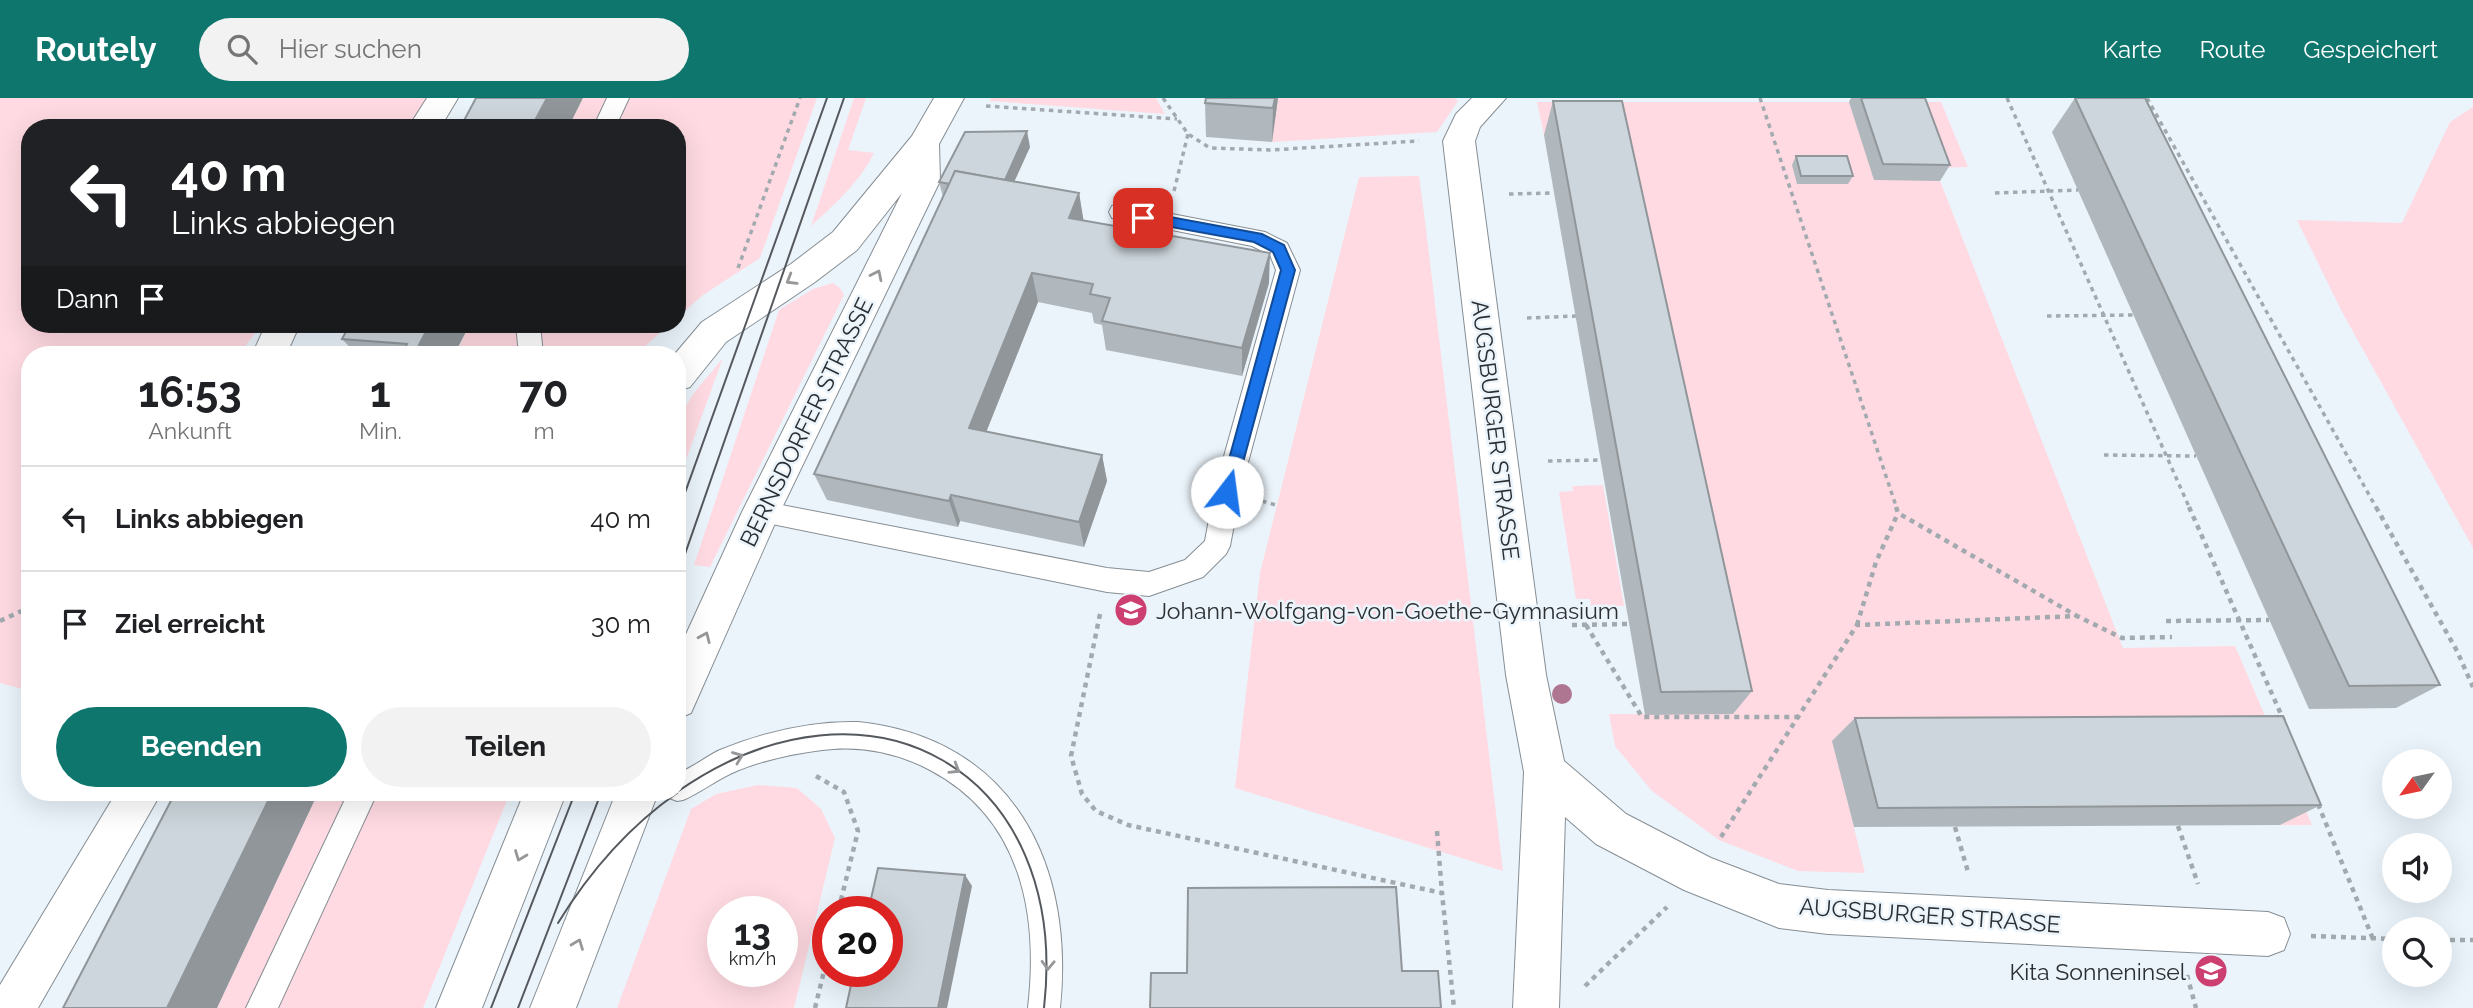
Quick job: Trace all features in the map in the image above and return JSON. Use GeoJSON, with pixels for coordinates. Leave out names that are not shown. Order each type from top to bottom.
{"type":"FeatureCollection","features":[{"type":"Feature","properties":{"kind":"street"},"geometry":{"type":"LineString","coordinates":[[430,119],[443,98]]}},
{"type":"Feature","properties":{"kind":"street"},"geometry":{"type":"LineString","coordinates":[[1459,141],[1467,122],[1491,98]]}},
{"type":"Feature","properties":{"kind":"street","name":"BERNSDORFER STRASSE"},"geometry":{"type":"LineString","coordinates":[[686,366],[714,332],[803,273],[845,241],[923,144],[947,100]]}},
{"type":"Feature","properties":{"kind":"street","name":"AUGSBURGER STRASSE"},"geometry":{"type":"LineString","coordinates":[[1459,141],[1526,676],[1545,772],[1536,1008]]}},
{"type":"Feature","properties":{"kind":"street","name":"BERNSDORFER STRASSE"},"geometry":{"type":"LineString","coordinates":[[686,680],[761,512],[923,181],[923,144]]}},
{"type":"Feature","properties":{"kind":"street","name":"AUGSBURGER STRASSE"},"geometry":{"type":"LineString","coordinates":[[1545,772],[1611,829],[1699,875],[1779,906],[1828,912],[2269,934]]}},
{"type":"Feature","properties":{"kind":"street"},"geometry":{"type":"LineString","coordinates":[[12,1008],[135,801]]}},
{"type":"Feature","properties":{"kind":"street"},"geometry":{"type":"LineString","coordinates":[[459,1008],[542,801]]}},
{"type":"Feature","properties":{"kind":"street"},"geometry":{"type":"LineString","coordinates":[[553,1008],[640,801]]}},
{"type":"Feature","properties":{"kind":"lane"},"geometry":{"type":"LineString","coordinates":[[608,119],[618,98]]}},
{"type":"Feature","properties":{"kind":"lane"},"geometry":{"type":"LineString","coordinates":[[761,512],[1107,580],[1149,584],[1194,569],[1217,546],[1227,492],[1288,270],[1279,249],[1257,238],[1166,223],[1120,212]]}},
{"type":"Feature","properties":{"kind":"lane"},"geometry":{"type":"LineString","coordinates":[[686,786],[717,766],[744,754],[806,738],[838,735],[902,741],[956,769],[979,784],[998,807],[1018,834],[1033,866],[1043,906],[1048,951],[1044,1008]]}},
{"type":"Feature","properties":{"kind":"lane"},"geometry":{"type":"LineString","coordinates":[[262,1008],[359,801]]}},
{"type":"Feature","properties":{"kind":"path"},"geometry":{"type":"LineString","coordinates":[[714,332],[800,98]]}},
{"type":"Feature","properties":{"kind":"path"},"geometry":{"type":"LineString","coordinates":[[1163,98],[1188,134],[1210,148],[1270,150],[1459,141]]}},
{"type":"Feature","properties":{"kind":"path"},"geometry":{"type":"LineString","coordinates":[[1760,98],[1898,513],[2077,616],[2122,638],[2172,637]]}},
{"type":"Feature","properties":{"kind":"path"},"geometry":{"type":"LineString","coordinates":[[2007,98],[2289,734]]}},
{"type":"Feature","properties":{"kind":"path"},"geometry":{"type":"LineString","coordinates":[[2147,98],[2450,639],[2473,687]]}},
{"type":"Feature","properties":{"kind":"path"},"geometry":{"type":"LineString","coordinates":[[947,100],[1177,119]]}},
{"type":"Feature","properties":{"kind":"path"},"geometry":{"type":"LineString","coordinates":[[1166,223],[1188,134]]}},
{"type":"Feature","properties":{"kind":"path"},"geometry":{"type":"LineString","coordinates":[[1995,193],[2078,190]]}},
{"type":"Feature","properties":{"kind":"path"},"geometry":{"type":"LineString","coordinates":[[1509,194],[1554,193]]}},
{"type":"Feature","properties":{"kind":"path"},"geometry":{"type":"LineString","coordinates":[[2048,316],[2133,315]]}},
{"type":"Feature","properties":{"kind":"path"},"geometry":{"type":"LineString","coordinates":[[1527,318],[1576,316]]}},
{"type":"Feature","properties":{"kind":"path"},"geometry":{"type":"LineString","coordinates":[[2104,455],[2196,456]]}},
{"type":"Feature","properties":{"kind":"path"},"geometry":{"type":"LineString","coordinates":[[1548,461],[1601,460]]}},
{"type":"Feature","properties":{"kind":"path"},"geometry":{"type":"LineString","coordinates":[[1583,989],[1699,875],[1857,625],[1876,562],[1898,513]]}},
{"type":"Feature","properties":{"kind":"path"},"geometry":{"type":"LineString","coordinates":[[1107,580],[1071,756],[1082,794],[1096,811],[1128,825],[1441,893]]}},
{"type":"Feature","properties":{"kind":"path"},"geometry":{"type":"LineString","coordinates":[[0,621],[21,611]]}},
{"type":"Feature","properties":{"kind":"path"},"geometry":{"type":"LineString","coordinates":[[1857,625],[2077,616]]}},
{"type":"Feature","properties":{"kind":"path"},"geometry":{"type":"LineString","coordinates":[[2166,621],[2269,620]]}},
{"type":"Feature","properties":{"kind":"path"},"geometry":{"type":"LineString","coordinates":[[1572,625],[1629,624]]}},
{"type":"Feature","properties":{"kind":"path"},"geometry":{"type":"LineString","coordinates":[[1586,625],[1642,717],[1798,717]]}},
{"type":"Feature","properties":{"kind":"path"},"geometry":{"type":"LineString","coordinates":[[803,774],[816,776],[844,792],[858,831],[842,896]]}},
{"type":"Feature","properties":{"kind":"path"},"geometry":{"type":"LineString","coordinates":[[2315,798],[2373,939]]}},
{"type":"Feature","properties":{"kind":"path"},"geometry":{"type":"LineString","coordinates":[[2178,826],[2213,932]]}},
{"type":"Feature","properties":{"kind":"path"},"geometry":{"type":"LineString","coordinates":[[1437,831],[1454,1008]]}},
{"type":"Feature","properties":{"kind":"path"},"geometry":{"type":"LineString","coordinates":[[2269,934],[2382,939]]}},
{"type":"Feature","properties":{"kind":"path"},"geometry":{"type":"LineString","coordinates":[[2452,940],[2473,940]]}},
{"type":"Feature","properties":{"kind":"path"},"geometry":{"type":"LineString","coordinates":[[815,1008],[820,987]]}},
{"type":"Feature","properties":{"kind":"shaded area"},"geometry":{"type":"Polygon","coordinates":[[[0,98],[430,98],[415,119],[21,119],[21,333],[255,333],[246,346],[21,346],[21,689],[0,683],[0,98]]]}},
{"type":"Feature","properties":{"kind":"shaded area"},"geometry":{"type":"Polygon","coordinates":[[[583,98],[817,98],[760,258],[703,295],[686,310],[686,119],[572,119],[583,98]]]}},
{"type":"Feature","properties":{"kind":"shaded area"},"geometry":{"type":"Polygon","coordinates":[[[854,98],[866,98],[848,150],[874,153],[854,183],[811,226],[854,98]]]}},
{"type":"Feature","properties":{"kind":"shaded area"},"geometry":{"type":"Polygon","coordinates":[[[991,98],[1156,98],[1165,114],[990,101],[991,98]]]}},
{"type":"Feature","properties":{"kind":"shaded area"},"geometry":{"type":"Polygon","coordinates":[[[1278,98],[1454,98],[1458,101],[1437,132],[1272,142],[1278,98]]]}},
{"type":"Feature","properties":{"kind":"shaded area"},"geometry":{"type":"Polygon","coordinates":[[[1537,102],[1941,102],[1968,167],[1935,168],[2123,648],[2235,646],[2312,825],[2280,825],[2244,738],[1833,741],[1865,873],[1798,871],[1719,840],[1652,791],[1615,746],[1609,714],[1733,714],[1611,135],[1544,135],[1537,102]]]}},
{"type":"Feature","properties":{"kind":"shaded area"},"geometry":{"type":"Polygon","coordinates":[[[2473,107],[2473,548],[2341,310],[2297,220],[2402,223],[2450,122],[2473,107]]]}},
{"type":"Feature","properties":{"kind":"shaded area"},"geometry":{"type":"Polygon","coordinates":[[[1419,176],[1503,871],[1235,788],[1260,573],[1359,177],[1419,176]]]}},
{"type":"Feature","properties":{"kind":"shaded area"},"geometry":{"type":"Polygon","coordinates":[[[833,283],[844,295],[710,567],[694,565],[779,310],[813,289],[833,283]]]}},
{"type":"Feature","properties":{"kind":"shaded area"},"geometry":{"type":"Polygon","coordinates":[[[466,333],[660,333],[645,346],[459,346],[466,333]]]}},
{"type":"Feature","properties":{"kind":"shaded area"},"geometry":{"type":"Polygon","coordinates":[[[723,358],[686,459],[686,406],[723,358]]]}},
{"type":"Feature","properties":{"kind":"shaded area"},"geometry":{"type":"Polygon","coordinates":[[[1603,485],[1624,606],[1591,606],[1590,599],[1576,599],[1559,492],[1573,491],[1572,486],[1603,485]]]}},
{"type":"Feature","properties":{"kind":"shaded area"},"geometry":{"type":"Polygon","coordinates":[[[758,785],[797,788],[821,809],[835,838],[821,896],[812,896],[812,933],[794,1008],[617,1008],[691,809],[716,794],[758,785]]]}},
{"type":"Feature","properties":{"kind":"shaded area"},"geometry":{"type":"Polygon","coordinates":[[[314,801],[507,801],[423,1008],[217,1008],[314,801]]]}},
{"type":"Feature","properties":{"kind":"building"},"geometry":{"type":"Polygon","coordinates":[[[476,98],[547,98],[536,119],[465,119],[476,98]]]}},
{"type":"Feature","properties":{"kind":"building"},"geometry":{"type":"Polygon","coordinates":[[[1206,98],[1275,98],[1273,108],[1205,103],[1206,98]]]}},
{"type":"Feature","properties":{"kind":"building"},"geometry":{"type":"Polygon","coordinates":[[[1861,98],[1925,98],[1950,165],[1883,164],[1861,98]]]}},
{"type":"Feature","properties":{"kind":"building"},"geometry":{"type":"Polygon","coordinates":[[[2075,98],[2145,98],[2440,685],[2349,686],[2075,98]]]}},
{"type":"Feature","properties":{"kind":"building"},"geometry":{"type":"Polygon","coordinates":[[[1553,101],[1622,101],[1752,691],[1661,692],[1553,101]]]}},
{"type":"Feature","properties":{"kind":"building"},"geometry":{"type":"Polygon","coordinates":[[[1027,131],[1005,180],[955,171],[950,184],[939,182],[965,132],[1027,131]]]}},
{"type":"Feature","properties":{"kind":"building"},"geometry":{"type":"Polygon","coordinates":[[[1796,156],[1847,156],[1853,176],[1801,176],[1796,156]]]}},
{"type":"Feature","properties":{"kind":"building"},"geometry":{"type":"Polygon","coordinates":[[[955,171],[1079,193],[1069,218],[1270,253],[1242,348],[1102,321],[1110,298],[1090,294],[1093,284],[1032,273],[969,428],[1102,455],[1079,522],[951,495],[949,501],[814,474],[955,171]]]}},
{"type":"Feature","properties":{"kind":"building"},"geometry":{"type":"Polygon","coordinates":[[[345,333],[425,333],[419,345],[430,346],[406,346],[407,344],[342,339],[345,333]]]}},
{"type":"Feature","properties":{"kind":"building"},"geometry":{"type":"Polygon","coordinates":[[[2283,716],[2321,805],[1878,808],[1855,718],[2283,716]]]}},
{"type":"Feature","properties":{"kind":"building"},"geometry":{"type":"Polygon","coordinates":[[[171,801],[268,801],[167,1008],[63,1008],[171,801]]]}},
{"type":"Feature","properties":{"kind":"building"},"geometry":{"type":"Polygon","coordinates":[[[878,868],[965,875],[938,1008],[846,1008],[851,987],[903,987],[903,896],[872,896],[878,868]]]}},
{"type":"Feature","properties":{"kind":"building"},"geometry":{"type":"Polygon","coordinates":[[[1396,887],[1402,971],[1438,971],[1441,1008],[1150,1008],[1151,973],[1187,973],[1188,888],[1396,887]]]}},
{"type":"Feature","properties":{"kind":"tram line"},"geometry":{"type":"LineString","coordinates":[[686,490],[827,98]]}},
{"type":"Feature","properties":{"kind":"tram line"},"geometry":{"type":"LineString","coordinates":[[686,551],[844,98]]}},
{"type":"Feature","properties":{"kind":"tram line"},"geometry":{"type":"LineString","coordinates":[[686,787],[749,753],[820,735],[885,739],[943,760],[991,800],[1025,855],[1044,925],[1044,1008]]}},
{"type":"Feature","properties":{"kind":"tram line"},"geometry":{"type":"LineString","coordinates":[[491,1008],[572,801]]}},
{"type":"Feature","properties":{"kind":"tram line"},"geometry":{"type":"LineString","coordinates":[[518,1008],[598,801]]}},
{"type":"Feature","properties":{"kind":"tram line"},"geometry":{"type":"LineString","coordinates":[[558,923],[611,852],[667,801]]}},
{"type":"Feature","properties":{"kind":"place","name":"Johann-Wolfgang-von-Goethe-Gymnasium"},"geometry":{"type":"Point","coordinates":[1131,610]}},
{"type":"Feature","properties":{"kind":"place","name":"Kita Sonneninsel"},"geometry":{"type":"Point","coordinates":[2211,971]}},
{"type":"Feature","properties":{"kind":"route"},"geometry":{"type":"LineString","coordinates":[[1143,218],[1257,238],[1279,249],[1288,270],[1227,492]]}}]}
